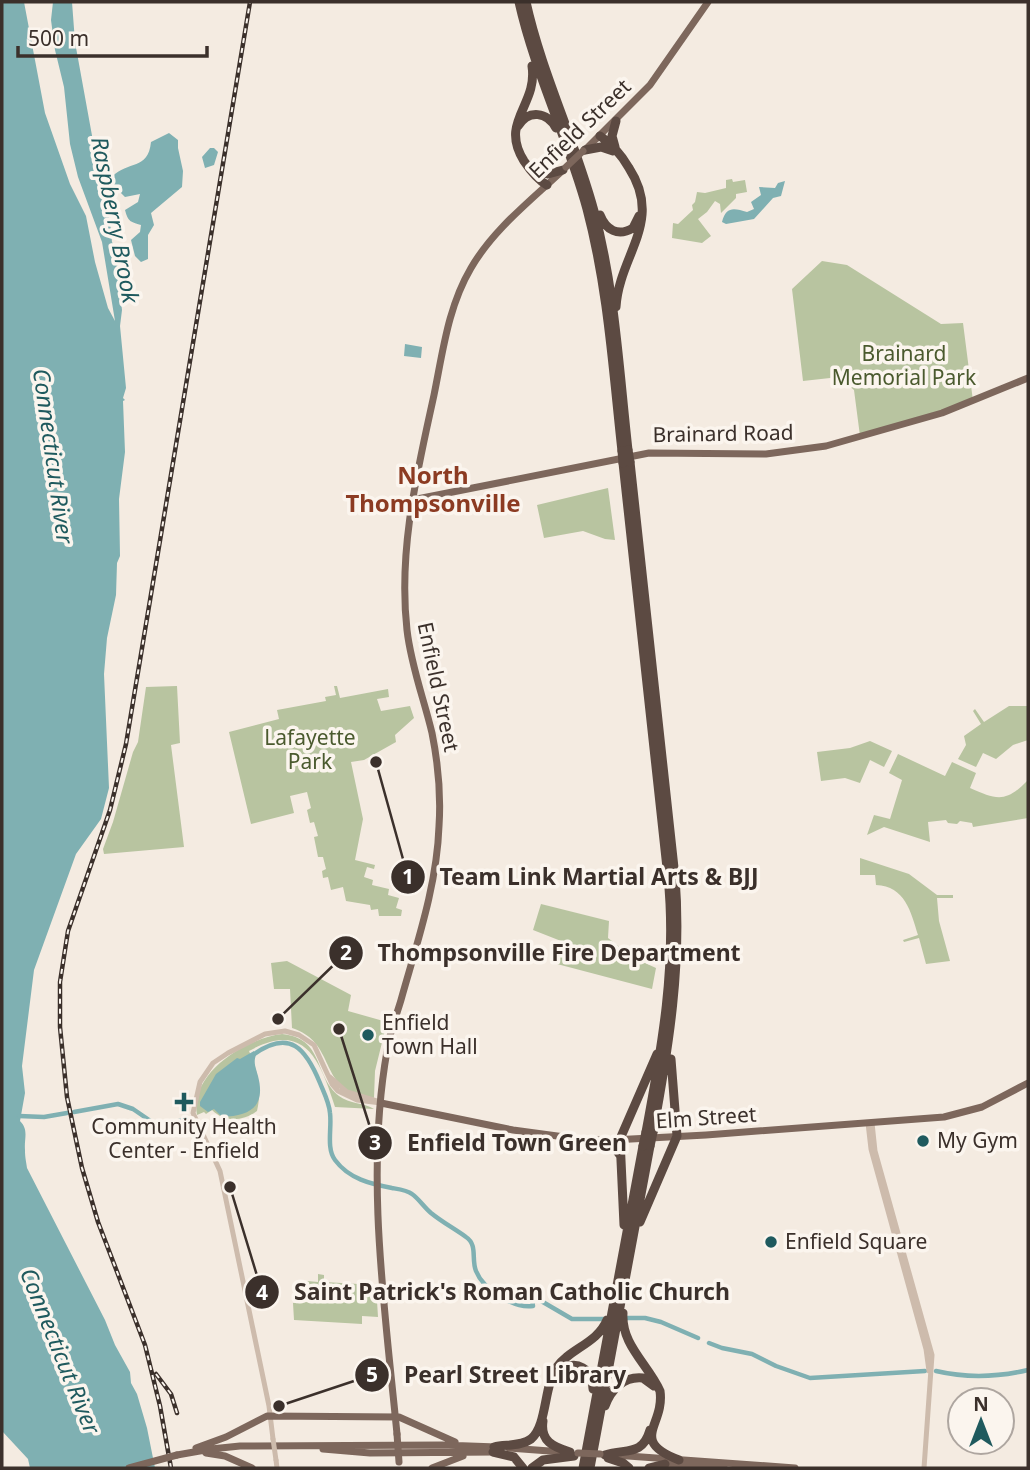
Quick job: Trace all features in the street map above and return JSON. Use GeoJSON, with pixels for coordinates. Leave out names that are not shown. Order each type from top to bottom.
{"type":"FeatureCollection","features":[{"type":"Feature","properties":{"kind":"highway"},"geometry":{"type":"LineString","coordinates":[[519,2],[542,82],[584,200],[599,262],[625,450]]}},
{"type":"Feature","properties":{"kind":"highway"},"geometry":{"type":"LineString","coordinates":[[526,2],[548,81],[587,185],[604,254],[615,330],[669,882],[671,952],[663,1037],[633,1237]]}},
{"type":"Feature","properties":{"kind":"highway"},"geometry":{"type":"LineString","coordinates":[[527,34],[533,80],[530,94],[515,127],[514,138],[526,164],[547,185]]}},
{"type":"Feature","properties":{"kind":"highway"},"geometry":{"type":"LineString","coordinates":[[547,185],[525,157],[517,138],[518,126],[524,118],[536,114],[548,118],[566,146]]}},
{"type":"Feature","properties":{"kind":"highway"},"geometry":{"type":"LineString","coordinates":[[587,185],[601,220],[609,229],[624,232],[635,225],[640,212],[637,192],[629,173],[615,152],[612,140],[616,121]]}},
{"type":"Feature","properties":{"kind":"highway"},"geometry":{"type":"LineString","coordinates":[[600,136],[638,183],[643,214],[640,232],[617,296],[615,330]]}},
{"type":"Feature","properties":{"kind":"highway"},"geometry":{"type":"LineString","coordinates":[[584,150],[601,147],[615,152]]}},
{"type":"Feature","properties":{"kind":"highway"},"geometry":{"type":"LineString","coordinates":[[534,169],[548,174],[564,169]]}},
{"type":"Feature","properties":{"kind":"highway"},"geometry":{"type":"LineString","coordinates":[[590,1468],[593,1433],[615,1299],[633,1237],[677,1137],[671,1066],[677,956],[676,885],[626,463]]}},
{"type":"Feature","properties":{"kind":"highway"},"geometry":{"type":"LineString","coordinates":[[649,1132],[672,1022]]}},
{"type":"Feature","properties":{"kind":"highway"},"geometry":{"type":"LineString","coordinates":[[663,1037],[620,1141],[625,1261],[629,1274],[622,1318],[624,1334],[660,1391],[661,1401],[652,1433],[654,1443],[661,1453],[679,1460]]}},
{"type":"Feature","properties":{"kind":"highway"},"geometry":{"type":"LineString","coordinates":[[599,1141],[614,1147],[620,1155]]}},
{"type":"Feature","properties":{"kind":"highway"},"geometry":{"type":"LineString","coordinates":[[583,1468],[593,1433],[647,1146]]}},
{"type":"Feature","properties":{"kind":"highway"},"geometry":{"type":"LineString","coordinates":[[494,1450],[524,1442],[533,1436],[539,1425],[555,1369],[600,1333],[615,1299]]}},
{"type":"Feature","properties":{"kind":"highway"},"geometry":{"type":"LineString","coordinates":[[575,1454],[549,1444],[544,1437],[542,1426],[555,1378],[566,1366],[581,1366],[592,1377],[593,1433]]}},
{"type":"Feature","properties":{"kind":"highway"},"geometry":{"type":"LineString","coordinates":[[593,1433],[609,1396],[622,1383],[638,1377],[647,1379],[654,1385],[657,1402],[645,1441],[635,1450],[603,1456]]}},
{"type":"Feature","properties":{"kind":"highway"},"geometry":{"type":"LineString","coordinates":[[494,1450],[514,1457],[523,1468]]}},
{"type":"Feature","properties":{"kind":"highway"},"geometry":{"type":"LineString","coordinates":[[532,1468],[543,1460],[575,1454]]}},
{"type":"Feature","properties":{"kind":"highway"},"geometry":{"type":"LineString","coordinates":[[603,1456],[629,1468]]}},
{"type":"Feature","properties":{"kind":"highway"},"geometry":{"type":"LineString","coordinates":[[649,1468],[665,1464]]}},
{"type":"Feature","properties":{"kind":"main road","name":"Enfield Street"},"geometry":{"type":"LineString","coordinates":[[400,1465],[377,1185],[386,1052],[429,898],[439,827],[433,737],[409,648],[405,607],[406,544],[412,500],[447,327],[461,286],[494,236],[616,121],[660,73],[707,4]]}},
{"type":"Feature","properties":{"kind":"main road","name":"Brainard Road"},"geometry":{"type":"LineString","coordinates":[[412,500],[649,453],[766,454],[826,446],[942,413],[1028,378]]}},
{"type":"Feature","properties":{"kind":"main road","name":"Elm Street"},"geometry":{"type":"LineString","coordinates":[[381,1103],[513,1130],[599,1141],[620,1141],[931,1118],[964,1113],[987,1105],[1028,1083]]}},
{"type":"Feature","properties":{"kind":"main road"},"geometry":{"type":"LineString","coordinates":[[178,1455],[270,1416],[401,1417],[450,1441],[494,1450],[679,1460],[724,1468]]}},
{"type":"Feature","properties":{"kind":"main road"},"geometry":{"type":"LineString","coordinates":[[301,1446],[361,1453],[479,1452]]}},
{"type":"Feature","properties":{"kind":"main road"},"geometry":{"type":"LineString","coordinates":[[129,1468],[195,1451],[235,1447],[470,1446]]}},
{"type":"Feature","properties":{"kind":"main road"},"geometry":{"type":"LineString","coordinates":[[432,1468],[455,1458],[494,1450]]}},
{"type":"Feature","properties":{"kind":"main road"},"geometry":{"type":"LineString","coordinates":[[195,1451],[222,1455],[252,1468]]}},
{"type":"Feature","properties":{"kind":"main road"},"geometry":{"type":"LineString","coordinates":[[603,1456],[694,1467],[794,1468]]}},
{"type":"Feature","properties":{"kind":"street"},"geometry":{"type":"LineString","coordinates":[[276,1468],[270,1416],[220,1171],[193,1110],[200,1082],[212,1063],[228,1053],[276,1031],[294,1033],[314,1045],[330,1077],[347,1092],[381,1103]]}},
{"type":"Feature","properties":{"kind":"street"},"geometry":{"type":"LineString","coordinates":[[870,1123],[871,1149],[932,1355],[924,1468]]}},
{"type":"Feature","properties":{"kind":"green space"},"geometry":{"type":"Polygon","coordinates":[[[732,179],[733,182],[745,180],[747,192],[736,194],[736,198],[721,213],[720,204],[715,201],[698,219],[711,236],[702,243],[672,238],[673,223],[678,224],[693,210],[697,192],[726,188],[726,180],[732,179]]]}},
{"type":"Feature","properties":{"kind":"green space","name":"Brainard Memorial Park"},"geometry":{"type":"Polygon","coordinates":[[[822,261],[847,265],[941,324],[963,323],[973,401],[860,436],[854,390],[839,377],[803,381],[792,289],[822,261]]]}},
{"type":"Feature","properties":{"kind":"green space"},"geometry":{"type":"Polygon","coordinates":[[[608,488],[615,540],[583,531],[544,538],[537,505],[608,488]]]}},
{"type":"Feature","properties":{"kind":"green space"},"geometry":{"type":"Polygon","coordinates":[[[177,686],[180,743],[171,745],[184,847],[104,854],[103,849],[138,742],[146,687],[177,686]]]}},
{"type":"Feature","properties":{"kind":"green space","name":"Lafayette Park"},"geometry":{"type":"Polygon","coordinates":[[[334,686],[337,686],[340,698],[388,689],[389,697],[377,699],[381,711],[410,706],[414,718],[395,735],[396,742],[364,760],[351,762],[363,819],[355,860],[375,865],[374,869],[367,867],[364,877],[373,880],[372,885],[389,889],[388,895],[399,898],[396,908],[402,910],[401,916],[379,916],[378,909],[371,910],[370,905],[346,901],[343,887],[331,890],[328,877],[323,878],[322,871],[326,869],[323,857],[318,857],[314,837],[318,836],[314,822],[310,823],[307,810],[311,808],[307,792],[290,796],[294,813],[251,824],[229,732],[279,719],[277,710],[326,701],[325,697],[336,695],[334,686]]]}},
{"type":"Feature","properties":{"kind":"green space"},"geometry":{"type":"Polygon","coordinates":[[[1009,706],[1028,706],[1028,740],[1013,745],[996,759],[983,753],[976,767],[958,759],[966,745],[964,736],[981,724],[973,711],[975,709],[984,722],[1009,706]]]}},
{"type":"Feature","properties":{"kind":"green space"},"geometry":{"type":"Polygon","coordinates":[[[870,741],[892,751],[884,767],[870,760],[860,783],[845,778],[821,781],[817,752],[850,748],[870,741]]]}},
{"type":"Feature","properties":{"kind":"green space"},"geometry":{"type":"Polygon","coordinates":[[[898,754],[945,776],[952,762],[976,773],[970,788],[994,797],[1013,793],[1028,780],[1028,818],[973,827],[972,823],[960,821],[957,824],[948,823],[946,820],[928,822],[930,842],[884,827],[867,835],[874,815],[890,819],[902,780],[889,773],[898,754]]]}},
{"type":"Feature","properties":{"kind":"green space"},"geometry":{"type":"Polygon","coordinates":[[[860,858],[909,874],[937,895],[953,895],[953,898],[937,898],[939,921],[950,961],[926,964],[919,938],[904,942],[903,940],[918,935],[909,909],[894,890],[876,885],[875,875],[860,875],[860,858]]]}},
{"type":"Feature","properties":{"kind":"green space"},"geometry":{"type":"Polygon","coordinates":[[[541,904],[609,921],[608,938],[634,958],[656,968],[652,989],[557,964],[561,941],[533,930],[541,904]]]}},
{"type":"Feature","properties":{"kind":"green space"},"geometry":{"type":"Polygon","coordinates":[[[287,961],[351,995],[348,1011],[387,1022],[375,1071],[374,1098],[354,1094],[342,1086],[314,1042],[292,1028],[290,989],[274,989],[271,963],[287,961]]]}},
{"type":"Feature","properties":{"kind":"green space"},"geometry":{"type":"Polygon","coordinates":[[[282,1034],[295,1037],[312,1050],[325,1078],[339,1096],[374,1109],[335,1107],[316,1060],[297,1043],[284,1040],[249,1051],[258,1081],[257,1111],[234,1119],[223,1117],[212,1110],[197,1115],[197,1100],[202,1085],[223,1060],[253,1042],[282,1034]]]}},
{"type":"Feature","properties":{"kind":"green space"},"geometry":{"type":"Polygon","coordinates":[[[318,1274],[324,1275],[324,1282],[376,1285],[378,1317],[362,1316],[362,1324],[294,1320],[293,1303],[308,1302],[307,1281],[318,1282],[318,1274]]]}},
{"type":"Feature","properties":{"kind":"water","name":"Connecticut River"},"geometry":{"type":"Polygon","coordinates":[[[2,2],[24,2],[45,113],[70,184],[86,216],[95,262],[108,308],[115,321],[102,242],[78,177],[70,144],[64,87],[55,50],[51,20],[53,2],[72,2],[75,42],[99,174],[112,242],[119,257],[117,268],[122,310],[120,326],[126,388],[123,398],[125,452],[119,499],[120,556],[104,674],[109,788],[101,819],[76,854],[34,970],[22,1066],[25,1093],[20,1121],[25,1131],[27,1168],[130,1372],[131,1383],[147,1428],[155,1468],[30,1468],[28,1459],[2,1431],[2,2]]]}},
{"type":"Feature","properties":{"kind":"water"},"geometry":{"type":"Polygon","coordinates":[[[169,133],[178,140],[183,171],[182,187],[151,213],[154,225],[148,235],[148,259],[141,262],[135,256],[131,240],[140,232],[141,225],[130,221],[125,210],[138,202],[140,194],[125,197],[113,185],[112,177],[124,168],[142,161],[151,142],[169,133]]]}},
{"type":"Feature","properties":{"kind":"water"},"geometry":{"type":"Polygon","coordinates":[[[210,148],[218,152],[214,165],[205,168],[202,157],[210,148]]]}},
{"type":"Feature","properties":{"kind":"water"},"geometry":{"type":"Polygon","coordinates":[[[785,181],[781,196],[773,198],[754,219],[726,224],[722,222],[728,211],[747,212],[754,209],[751,202],[761,195],[759,187],[775,188],[778,183],[785,181]]]}},
{"type":"Feature","properties":{"kind":"water"},"geometry":{"type":"Polygon","coordinates":[[[405,344],[422,347],[421,358],[404,356],[405,344]]]}},
{"type":"Feature","properties":{"kind":"water"},"geometry":{"type":"Polygon","coordinates":[[[254,1051],[260,1095],[254,1108],[241,1115],[222,1117],[214,1109],[208,1112],[200,1106],[216,1074],[237,1058],[254,1051]]]}},
{"type":"Feature","properties":{"kind":"waterway"},"geometry":{"type":"LineString","coordinates":[[253,1055],[277,1043],[287,1043],[302,1052],[315,1071],[327,1101],[331,1150],[335,1160],[347,1172],[361,1180],[410,1193],[431,1213],[470,1240],[476,1271],[492,1291],[508,1301],[525,1306],[533,1306],[532,1300],[536,1298],[572,1319],[604,1319]]}},
{"type":"Feature","properties":{"kind":"waterway"},"geometry":{"type":"LineString","coordinates":[[74,1112],[118,1104],[133,1109],[152,1122],[186,1120]]}},
{"type":"Feature","properties":{"kind":"waterway"},"geometry":{"type":"LineString","coordinates":[[19,1116],[44,1117],[67,1113]]}},
{"type":"Feature","properties":{"kind":"waterway"},"geometry":{"type":"LineString","coordinates":[[625,1318],[645,1318],[661,1322],[698,1338]]}},
{"type":"Feature","properties":{"kind":"waterway"},"geometry":{"type":"LineString","coordinates":[[709,1343],[752,1354],[810,1378],[925,1371]]}},
{"type":"Feature","properties":{"kind":"waterway"},"geometry":{"type":"LineString","coordinates":[[936,1371],[982,1376],[1028,1370]]}},
{"type":"Feature","properties":{"kind":"railway"},"geometry":{"type":"LineString","coordinates":[[171,1468],[145,1345],[98,1222],[82,1168],[67,1097],[60,1027],[60,982],[68,931],[110,810],[126,744],[250,2]]}},
{"type":"Feature","properties":{"kind":"railway"},"geometry":{"type":"LineString","coordinates":[[156,1374],[171,1394],[177,1413]]}},
{"type":"Feature","properties":{"kind":"place","name":"Team Link Martial Arts & BJJ"},"geometry":{"type":"Point","coordinates":[376,762]}},
{"type":"Feature","properties":{"kind":"place","name":"Thompsonville Fire Department"},"geometry":{"type":"Point","coordinates":[278,1019]}},
{"type":"Feature","properties":{"kind":"place","name":"Enfield Town Green"},"geometry":{"type":"Point","coordinates":[339,1029]}},
{"type":"Feature","properties":{"kind":"place","name":"Enfield Town Hall"},"geometry":{"type":"Point","coordinates":[368,1035]}},
{"type":"Feature","properties":{"kind":"place","name":"Community Health Center - Enfield"},"geometry":{"type":"Point","coordinates":[184,1102]}},
{"type":"Feature","properties":{"kind":"place","name":"My Gym"},"geometry":{"type":"Point","coordinates":[923,1141]}},
{"type":"Feature","properties":{"kind":"place","name":"Saint Patrick's Roman Catholic Church"},"geometry":{"type":"Point","coordinates":[230,1187]}},
{"type":"Feature","properties":{"kind":"place","name":"Enfield Square"},"geometry":{"type":"Point","coordinates":[771,1242]}},
{"type":"Feature","properties":{"kind":"place","name":"Pearl Street Library"},"geometry":{"type":"Point","coordinates":[279,1406]}},
{"type":"Feature","properties":{"kind":"district","name":"North Thompsonville"},"geometry":{"type":"Point","coordinates":[433,490]}},
{"type":"Feature","properties":{"kind":"water label","name":"Raspberry Brook"},"geometry":{"type":"Point","coordinates":[115,220]}}]}
